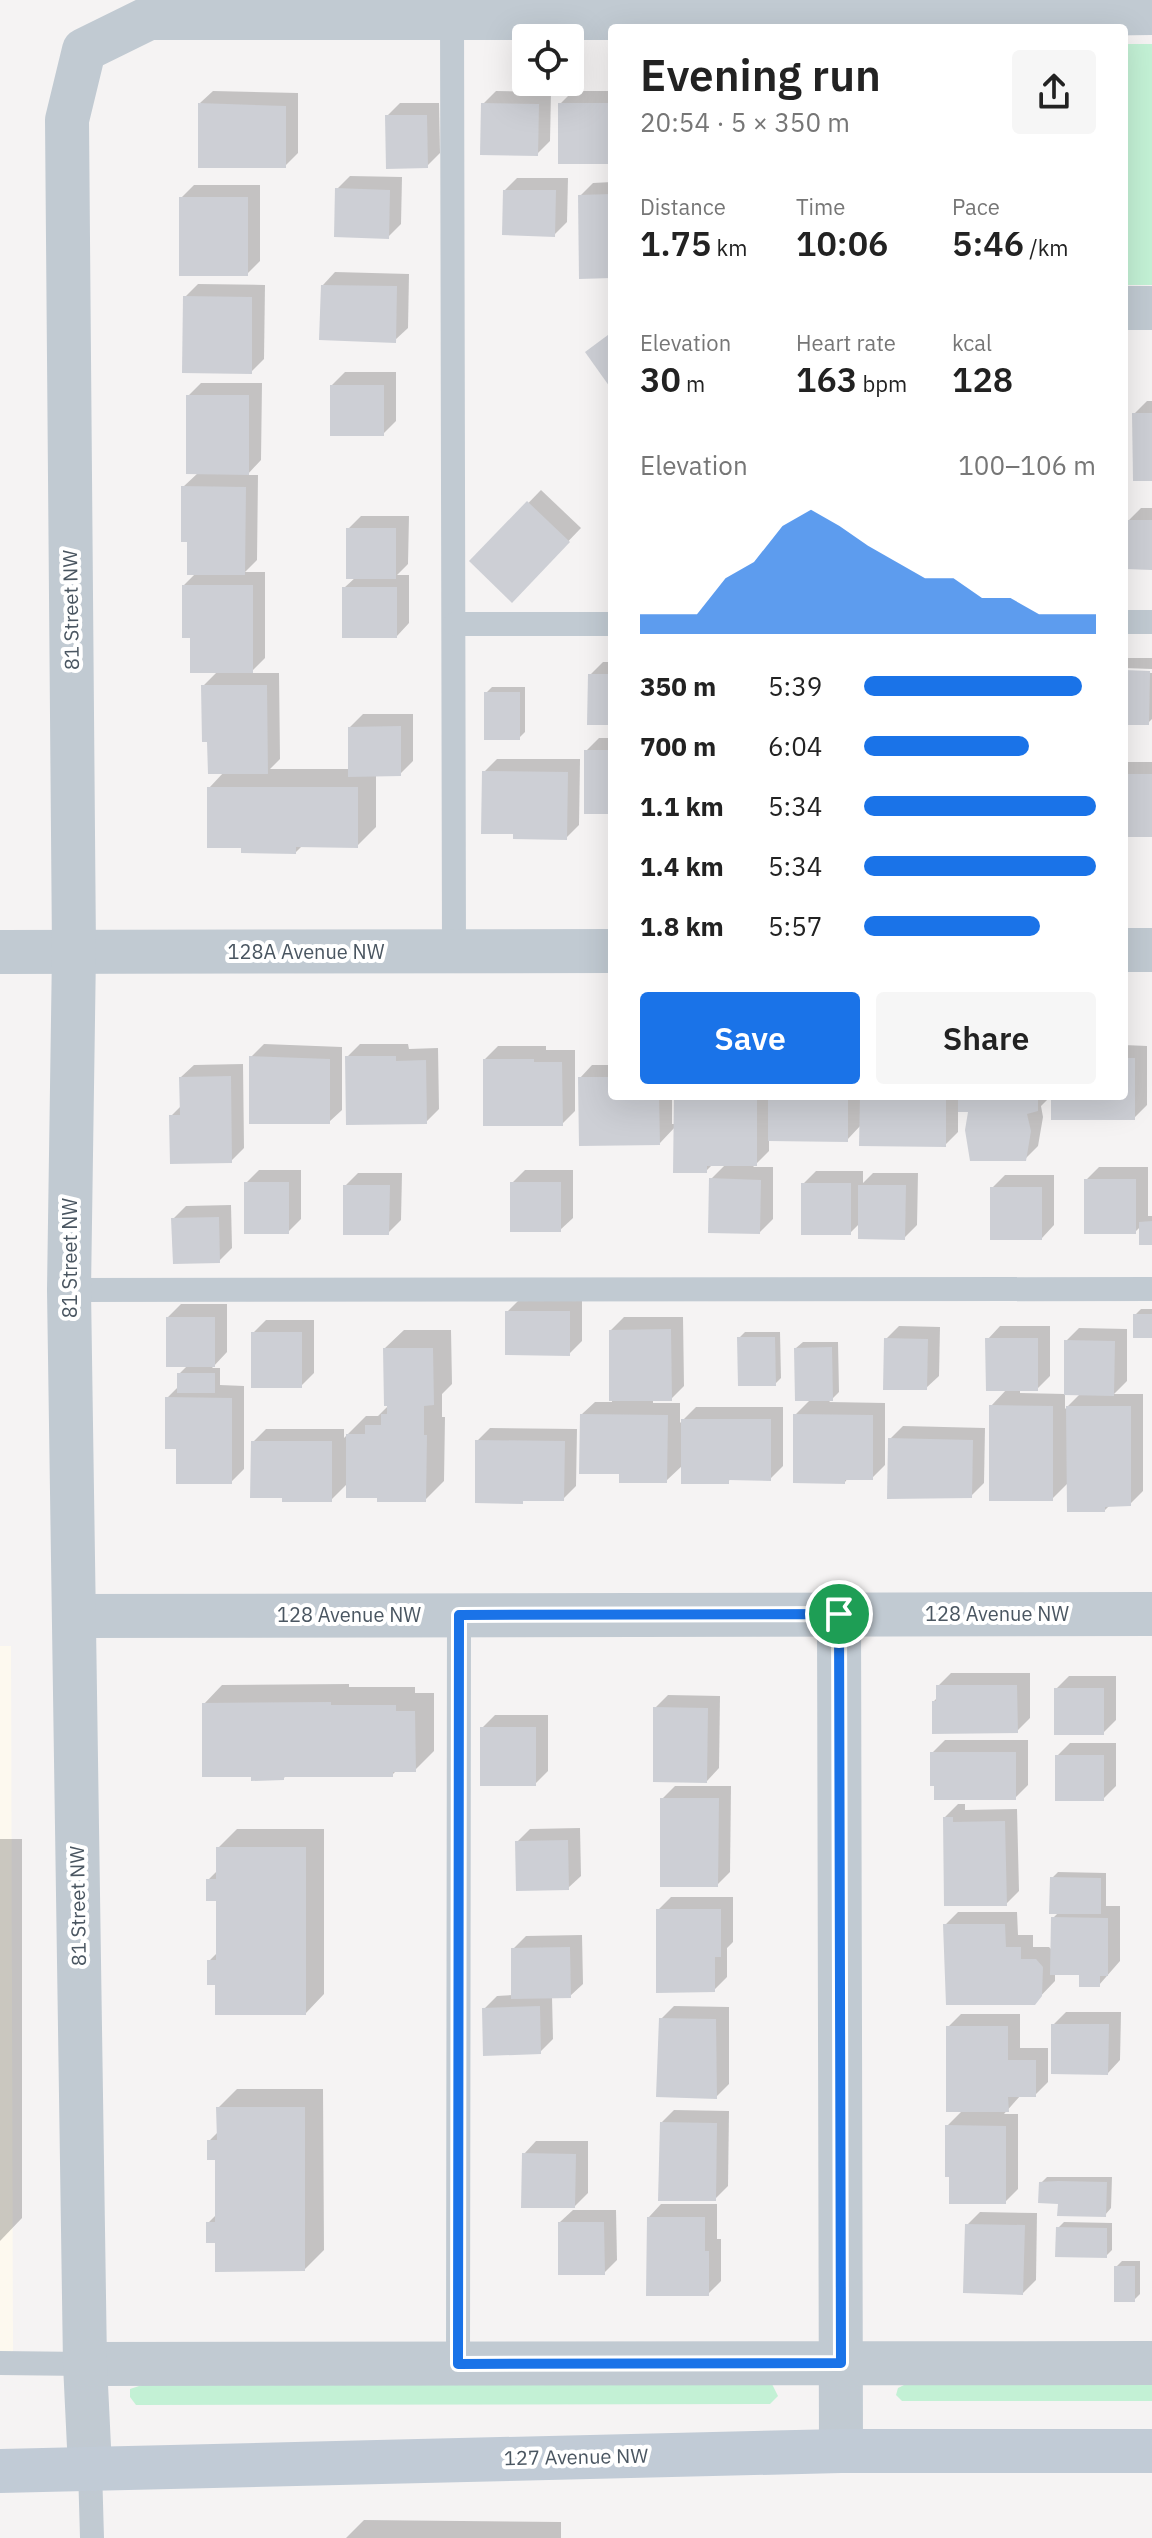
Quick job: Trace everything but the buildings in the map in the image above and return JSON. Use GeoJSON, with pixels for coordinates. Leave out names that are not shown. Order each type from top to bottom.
{"type":"FeatureCollection","features":[{"type":"Feature","properties":{"kind":"street"},"geometry":{"type":"LineString","coordinates":[[452,17],[766,23],[1152,13]]}},
{"type":"Feature","properties":{"kind":"street","name":"81 Street NW"},"geometry":{"type":"LineString","coordinates":[[90,2468],[85,2364],[69,1290],[74,952],[67,120],[84,50],[149,18],[452,17]]}},
{"type":"Feature","properties":{"kind":"street"},"geometry":{"type":"LineString","coordinates":[[1128,308],[1152,308]]}},
{"type":"Feature","properties":{"kind":"street"},"geometry":{"type":"LineString","coordinates":[[1128,950],[1152,950]]}},
{"type":"Feature","properties":{"kind":"street","name":"128A Avenue NW"},"geometry":{"type":"LineString","coordinates":[[0,952],[608,951]]}},
{"type":"Feature","properties":{"kind":"street"},"geometry":{"type":"LineString","coordinates":[[839,1614],[841,2451]]}},
{"type":"Feature","properties":{"kind":"street","name":"128 Avenue NW"},"geometry":{"type":"LineString","coordinates":[[74,1616],[1152,1614]]}},
{"type":"Feature","properties":{"kind":"street"},"geometry":{"type":"LineString","coordinates":[[85,2364],[1152,2363]]}},
{"type":"Feature","properties":{"kind":"street","name":"127 Avenue NW"},"geometry":{"type":"LineString","coordinates":[[0,2471],[841,2451],[1152,2451]]}},
{"type":"Feature","properties":{"kind":"lane"},"geometry":{"type":"LineString","coordinates":[[452,17],[454,951]]}},
{"type":"Feature","properties":{"kind":"lane"},"geometry":{"type":"LineString","coordinates":[[1128,622],[1152,622]]}},
{"type":"Feature","properties":{"kind":"lane"},"geometry":{"type":"LineString","coordinates":[[455,624],[608,624]]}},
{"type":"Feature","properties":{"kind":"lane"},"geometry":{"type":"LineString","coordinates":[[69,1290],[1152,1289]]}},
{"type":"Feature","properties":{"kind":"lane"},"geometry":{"type":"LineString","coordinates":[[458,2364],[459,1615]]}},
{"type":"Feature","properties":{"kind":"lane"},"geometry":{"type":"LineString","coordinates":[[0,2363],[85,2364]]}},
{"type":"Feature","properties":{"kind":"lane"},"geometry":{"type":"LineString","coordinates":[[90,2468],[92,2538]]}},
{"type":"Feature","properties":{"kind":"shaded area"},"geometry":{"type":"Polygon","coordinates":[[[0,1646],[11,1646],[13,2353],[0,2365],[0,1646]]]}},
{"type":"Feature","properties":{"kind":"green space"},"geometry":{"type":"Polygon","coordinates":[[[1128,44],[1152,44],[1152,285],[1128,285],[1128,44]]]}},
{"type":"Feature","properties":{"kind":"green space"},"geometry":{"type":"Polygon","coordinates":[[[772,2384],[778,2396],[770,2404],[136,2405],[130,2397],[130,2389],[142,2385],[772,2384]]]}},
{"type":"Feature","properties":{"kind":"green space"},"geometry":{"type":"Polygon","coordinates":[[[1152,2384],[1152,2401],[902,2401],[896,2395],[898,2388],[904,2385],[1152,2384]]]}},
{"type":"Feature","properties":{"kind":"route"},"geometry":{"type":"LineString","coordinates":[[839,1614],[841,2363],[458,2364],[459,1615],[839,1614]]}}]}
